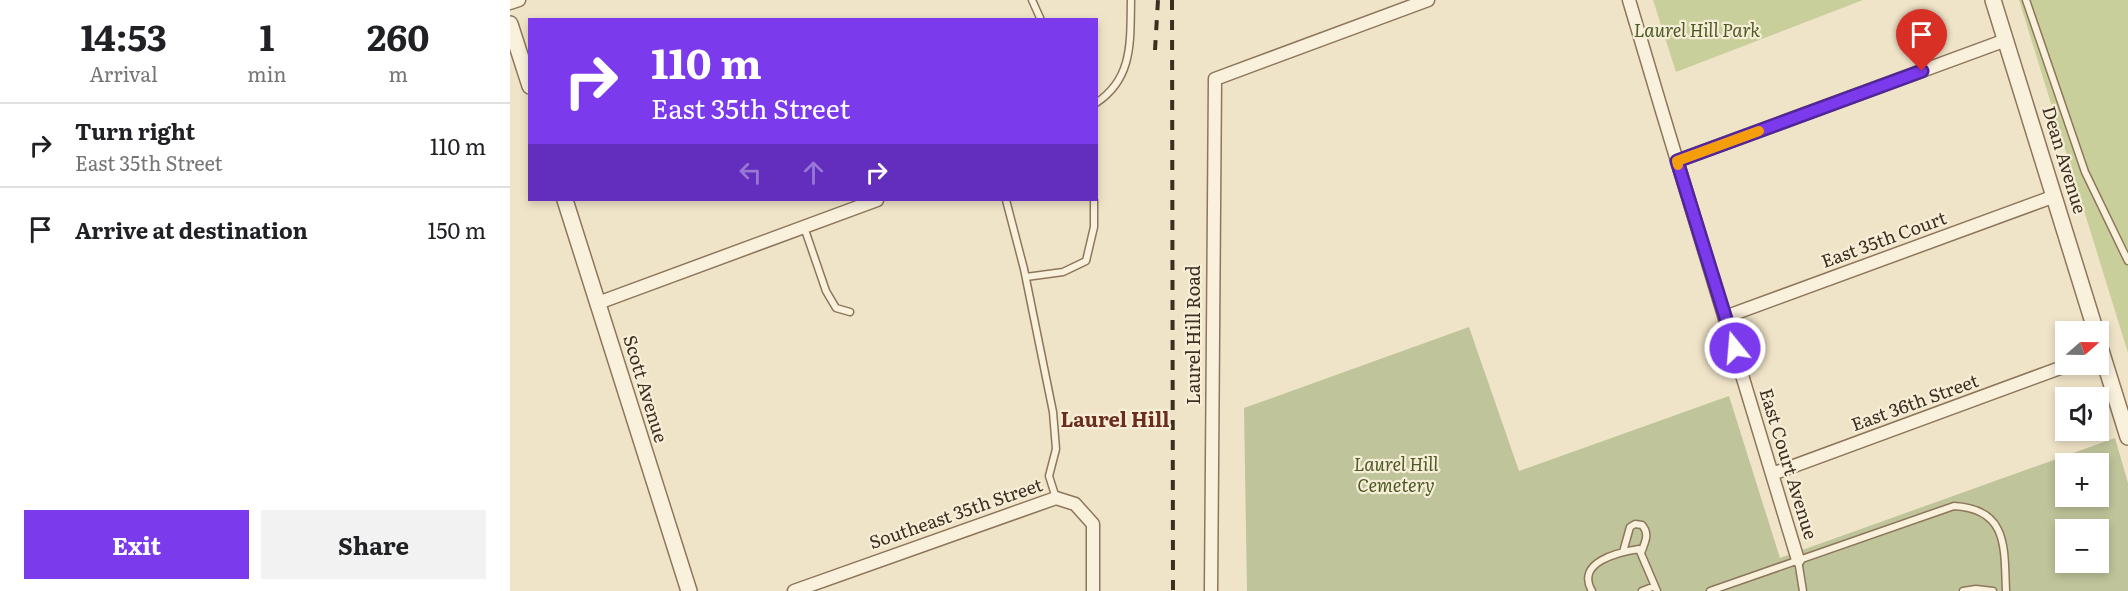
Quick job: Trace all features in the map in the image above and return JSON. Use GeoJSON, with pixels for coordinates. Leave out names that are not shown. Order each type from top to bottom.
{"type":"FeatureCollection","features":[{"type":"Feature","properties":{"kind":"street"},"geometry":{"type":"LineString","coordinates":[[510,3],[519,0]]}},
{"type":"Feature","properties":{"kind":"street","name":"Laurel Hill Road"},"geometry":{"type":"LineString","coordinates":[[1211,591],[1215,79],[1428,0]]}},
{"type":"Feature","properties":{"kind":"street","name":"East Court Avenue"},"geometry":{"type":"LineString","coordinates":[[1629,0],[1798,560]]}},
{"type":"Feature","properties":{"kind":"street","name":"Dean Avenue"},"geometry":{"type":"LineString","coordinates":[[1993,0],[2093,321]]}},
{"type":"Feature","properties":{"kind":"street"},"geometry":{"type":"LineString","coordinates":[[510,24],[528,80]]}},
{"type":"Feature","properties":{"kind":"street"},"geometry":{"type":"LineString","coordinates":[[1677,161],[2006,40]]}},
{"type":"Feature","properties":{"kind":"street","name":"East 35th Court"},"geometry":{"type":"LineString","coordinates":[[1725,317],[2055,196]]}},
{"type":"Feature","properties":{"kind":"street","name":"Scott Avenue"},"geometry":{"type":"LineString","coordinates":[[565,201],[689,591]]}},
{"type":"Feature","properties":{"kind":"street"},"geometry":{"type":"LineString","coordinates":[[598,303],[874,201]]}},
{"type":"Feature","properties":{"kind":"street","name":"East 36th Street"},"geometry":{"type":"LineString","coordinates":[[1772,474],[2055,370]]}},
{"type":"Feature","properties":{"kind":"street"},"geometry":{"type":"LineString","coordinates":[[2108,375],[2128,437]]}},
{"type":"Feature","properties":{"kind":"street","name":"Southeast 35th Street"},"geometry":{"type":"LineString","coordinates":[[795,591],[1056,498],[1075,504],[1093,524],[1093,591]]}},
{"type":"Feature","properties":{"kind":"lane"},"geometry":{"type":"LineString","coordinates":[[1032,0],[1040,18]]}},
{"type":"Feature","properties":{"kind":"lane"},"geometry":{"type":"LineString","coordinates":[[1098,101],[1118,84],[1130,51],[1131,0]]}},
{"type":"Feature","properties":{"kind":"lane"},"geometry":{"type":"LineString","coordinates":[[2026,0],[2085,172],[2128,261]]}},
{"type":"Feature","properties":{"kind":"lane"},"geometry":{"type":"LineString","coordinates":[[1006,201],[1026,277],[1053,412],[1056,448],[1049,476],[1056,498]]}},
{"type":"Feature","properties":{"kind":"lane"},"geometry":{"type":"LineString","coordinates":[[1026,277],[1064,272],[1086,261],[1094,227],[1094,201]]}},
{"type":"Feature","properties":{"kind":"lane"},"geometry":{"type":"LineString","coordinates":[[804,227],[826,291],[836,308],[850,312]]}},
{"type":"Feature","properties":{"kind":"lane"},"geometry":{"type":"LineString","coordinates":[[1710,591],[1954,506],[1968,507],[1989,518],[1996,525],[2004,542],[2006,591]]}},
{"type":"Feature","properties":{"kind":"lane"},"geometry":{"type":"LineString","coordinates":[[1623,552],[1630,527],[1635,524],[1642,525],[1646,530],[1647,536],[1641,553]]}},
{"type":"Feature","properties":{"kind":"lane"},"geometry":{"type":"LineString","coordinates":[[1592,591],[1588,585],[1591,568],[1604,559],[1639,549],[1656,589],[1642,591]]}},
{"type":"Feature","properties":{"kind":"lane"},"geometry":{"type":"LineString","coordinates":[[1798,560],[1803,591]]}},
{"type":"Feature","properties":{"kind":"lane"},"geometry":{"type":"LineString","coordinates":[[1963,591],[1976,589],[1994,591]]}},
{"type":"Feature","properties":{"kind":"green space","name":"Laurel Hill Park"},"geometry":{"type":"Polygon","coordinates":[[[1653,0],[1863,0],[1676,72],[1653,0]]]}},
{"type":"Feature","properties":{"kind":"green space"},"geometry":{"type":"Polygon","coordinates":[[[2019,0],[2128,0],[2128,353],[2019,0]]]}},
{"type":"Feature","properties":{"kind":"green space","name":"Laurel Hill Cemetery"},"geometry":{"type":"Polygon","coordinates":[[[1469,327],[1519,471],[1729,396],[1780,558],[2055,459],[2055,507],[2109,507],[2109,453],[2073,453],[2115,438],[2128,483],[2128,591],[1247,591],[1244,408],[1469,327]]]}},
{"type":"Feature","properties":{"kind":"railway"},"geometry":{"type":"LineString","coordinates":[[1155,50],[1158,0]]}},
{"type":"Feature","properties":{"kind":"railway"},"geometry":{"type":"LineString","coordinates":[[1172,0],[1173,591]]}},
{"type":"Feature","properties":{"kind":"slow traffic"},"geometry":{"type":"LineString","coordinates":[[1678,165],[1677,161],[1759,131]]}},
{"type":"Feature","properties":{"kind":"district","name":"Laurel Hill"},"geometry":{"type":"Point","coordinates":[1115,420]}},
{"type":"Feature","properties":{"kind":"route"},"geometry":{"type":"LineString","coordinates":[[1735,348],[1677,161],[1922,71]]}}]}
